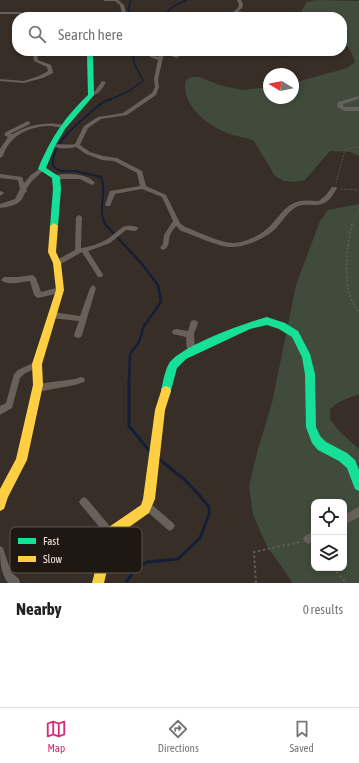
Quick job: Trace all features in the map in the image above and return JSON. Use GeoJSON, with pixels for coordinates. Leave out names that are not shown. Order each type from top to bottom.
{"type":"FeatureCollection","features":[{"type":"Feature","properties":{"kind":"street"},"geometry":{"type":"LineString","coordinates":[[105,0],[115,0],[122,5],[124,12]]}},
{"type":"Feature","properties":{"kind":"street"},"geometry":{"type":"LineString","coordinates":[[235,12],[240,8],[241,4],[239,0]]}},
{"type":"Feature","properties":{"kind":"street"},"geometry":{"type":"LineString","coordinates":[[0,13],[12,13]]}},
{"type":"Feature","properties":{"kind":"street"},"geometry":{"type":"LineString","coordinates":[[0,80],[24,82],[41,77],[51,72],[49,66],[36,61],[34,56]]}},
{"type":"Feature","properties":{"kind":"street"},"geometry":{"type":"LineString","coordinates":[[90,95],[93,56]]}},
{"type":"Feature","properties":{"kind":"street"},"geometry":{"type":"LineString","coordinates":[[152,56],[160,59]]}},
{"type":"Feature","properties":{"kind":"street"},"geometry":{"type":"LineString","coordinates":[[77,145],[86,127],[95,121],[100,118],[125,114],[154,94],[157,87],[156,79],[160,56]]}},
{"type":"Feature","properties":{"kind":"street"},"geometry":{"type":"LineString","coordinates":[[0,206],[13,204],[18,201],[27,182],[42,169],[55,147],[62,126],[90,95],[97,92],[104,82]]}},
{"type":"Feature","properties":{"kind":"street"},"geometry":{"type":"LineString","coordinates":[[359,97],[352,101],[342,102],[340,103],[340,106],[345,109],[359,109]]}},
{"type":"Feature","properties":{"kind":"street"},"geometry":{"type":"LineString","coordinates":[[11,137],[7,136],[8,133],[28,123]]}},
{"type":"Feature","properties":{"kind":"street"},"geometry":{"type":"LineString","coordinates":[[0,156],[11,137],[22,131],[44,124],[62,126]]}},
{"type":"Feature","properties":{"kind":"street"},"geometry":{"type":"LineString","coordinates":[[55,147],[77,145],[88,153],[102,158],[115,159],[140,172],[144,187]]}},
{"type":"Feature","properties":{"kind":"street"},"geometry":{"type":"LineString","coordinates":[[42,169],[55,176],[70,176],[86,179],[92,183]]}},
{"type":"Feature","properties":{"kind":"street"},"geometry":{"type":"LineString","coordinates":[[0,176],[20,178],[24,191]]}},
{"type":"Feature","properties":{"kind":"street"},"geometry":{"type":"LineString","coordinates":[[0,505],[3,491],[21,460],[37,388],[37,364],[60,290],[57,264],[52,252],[57,189],[55,176]]}},
{"type":"Feature","properties":{"kind":"street"},"geometry":{"type":"LineString","coordinates":[[108,205],[112,192],[144,187],[164,196],[176,221],[183,229],[232,246],[262,236],[292,207],[303,201],[320,204],[328,199],[334,188]]}},
{"type":"Feature","properties":{"kind":"street"},"geometry":{"type":"LineString","coordinates":[[79,216],[81,250],[100,275]]}},
{"type":"Feature","properties":{"kind":"street"},"geometry":{"type":"LineString","coordinates":[[163,248],[166,244],[167,235],[176,221]]}},
{"type":"Feature","properties":{"kind":"street"},"geometry":{"type":"LineString","coordinates":[[57,264],[81,250],[113,239],[118,233],[126,228],[136,229]]}},
{"type":"Feature","properties":{"kind":"street"},"geometry":{"type":"LineString","coordinates":[[4,280],[33,278],[38,295],[60,290]]}},
{"type":"Feature","properties":{"kind":"street"},"geometry":{"type":"LineString","coordinates":[[78,335],[93,288]]}},
{"type":"Feature","properties":{"kind":"street"},"geometry":{"type":"LineString","coordinates":[[52,315],[83,319]]}},
{"type":"Feature","properties":{"kind":"street"},"geometry":{"type":"LineString","coordinates":[[118,527],[145,508],[149,499],[160,410],[173,366],[183,356],[191,352],[248,326],[267,321],[282,326],[295,334],[307,357],[310,374],[311,427],[316,439],[322,446],[344,457],[351,464],[359,485]]}},
{"type":"Feature","properties":{"kind":"street"},"geometry":{"type":"LineString","coordinates":[[191,352],[190,334],[194,323]]}},
{"type":"Feature","properties":{"kind":"street"},"geometry":{"type":"LineString","coordinates":[[176,332],[190,334]]}},
{"type":"Feature","properties":{"kind":"street"},"geometry":{"type":"LineString","coordinates":[[0,411],[9,405],[17,376],[21,372],[37,364]]}},
{"type":"Feature","properties":{"kind":"street"},"geometry":{"type":"LineString","coordinates":[[37,388],[81,380]]}},
{"type":"Feature","properties":{"kind":"street"},"geometry":{"type":"LineString","coordinates":[[84,502],[105,527]]}},
{"type":"Feature","properties":{"kind":"street"},"geometry":{"type":"LineString","coordinates":[[146,506],[170,526]]}},
{"type":"Feature","properties":{"kind":"street"},"geometry":{"type":"LineString","coordinates":[[347,518],[359,512]]}},
{"type":"Feature","properties":{"kind":"street"},"geometry":{"type":"LineString","coordinates":[[0,551],[7,576],[15,583]]}},
{"type":"Feature","properties":{"kind":"street"},"geometry":{"type":"LineString","coordinates":[[98,583],[100,573]]}},
{"type":"Feature","properties":{"kind":"path"},"geometry":{"type":"LineString","coordinates":[[359,148],[354,147],[345,150],[341,169],[334,188],[359,190]]}},
{"type":"Feature","properties":{"kind":"path"},"geometry":{"type":"LineString","coordinates":[[359,208],[356,211],[349,232],[348,280],[350,300],[359,312]]}},
{"type":"Feature","properties":{"kind":"path"},"geometry":{"type":"LineString","coordinates":[[256,583],[254,552],[292,545],[311,538]]}},
{"type":"Feature","properties":{"kind":"path"},"geometry":{"type":"LineString","coordinates":[[336,571],[346,583]]}},
{"type":"Feature","properties":{"kind":"green space"},"geometry":{"type":"Polygon","coordinates":[[[316,0],[359,1],[359,156],[351,152],[330,151],[305,180],[296,182],[284,181],[275,176],[254,141],[222,131],[205,120],[192,106],[187,98],[185,89],[186,80],[192,77],[199,77],[219,85],[242,90],[263,88],[263,104],[299,104],[299,81],[347,68],[355,62],[347,46],[347,12],[301,12],[307,2],[316,0]]]}},
{"type":"Feature","properties":{"kind":"green space"},"geometry":{"type":"Polygon","coordinates":[[[359,204],[359,394],[339,402],[330,409],[330,419],[339,431],[359,449],[359,583],[293,583],[267,546],[253,515],[249,486],[258,449],[272,403],[296,285],[320,221],[328,210],[359,204]]]}},
{"type":"Feature","properties":{"kind":"waterway"},"geometry":{"type":"LineString","coordinates":[[130,12],[128,9],[131,0]]}},
{"type":"Feature","properties":{"kind":"waterway"},"geometry":{"type":"LineString","coordinates":[[167,12],[174,6],[187,0]]}},
{"type":"Feature","properties":{"kind":"waterway"},"geometry":{"type":"LineString","coordinates":[[109,100],[129,91],[143,81],[134,63],[133,56]]}},
{"type":"Feature","properties":{"kind":"waterway"},"geometry":{"type":"LineString","coordinates":[[106,225],[102,214],[103,183],[101,177],[75,171],[60,171],[53,166],[57,148],[70,130],[103,102],[111,99]]}},
{"type":"Feature","properties":{"kind":"waterway"},"geometry":{"type":"LineString","coordinates":[[105,224],[141,263],[158,285],[161,302],[144,326],[139,342],[130,354],[129,383]]}},
{"type":"Feature","properties":{"kind":"waterway"},"geometry":{"type":"LineString","coordinates":[[129,383],[129,426],[151,453]]}},
{"type":"Feature","properties":{"kind":"waterway"},"geometry":{"type":"LineString","coordinates":[[142,565],[147,562],[178,559],[200,538],[209,514],[209,507],[200,496],[186,481],[158,458]]}},
{"type":"Feature","properties":{"kind":"waterway"},"geometry":{"type":"LineString","coordinates":[[126,583],[132,573]]}},
{"type":"Feature","properties":{"kind":"traffic: fast"},"geometry":{"type":"LineString","coordinates":[[54,226],[57,189],[56,177],[42,169],[52,146],[67,120],[91,95],[90,56]]}},
{"type":"Feature","properties":{"kind":"traffic: fast"},"geometry":{"type":"LineString","coordinates":[[166,391],[173,366],[183,356],[248,326],[267,321],[282,326],[295,334],[307,357],[310,374],[311,427],[316,439],[322,446],[343,457],[351,464],[359,485]]}},
{"type":"Feature","properties":{"kind":"traffic: slow"},"geometry":{"type":"LineString","coordinates":[[0,505],[3,495],[21,460],[38,385],[37,364],[60,290],[57,263],[52,252],[54,226]]}},
{"type":"Feature","properties":{"kind":"traffic: slow"},"geometry":{"type":"LineString","coordinates":[[119,527],[145,509],[149,499],[160,410],[166,391]]}},
{"type":"Feature","properties":{"kind":"traffic: slow"},"geometry":{"type":"LineString","coordinates":[[98,583],[100,573]]}}]}
